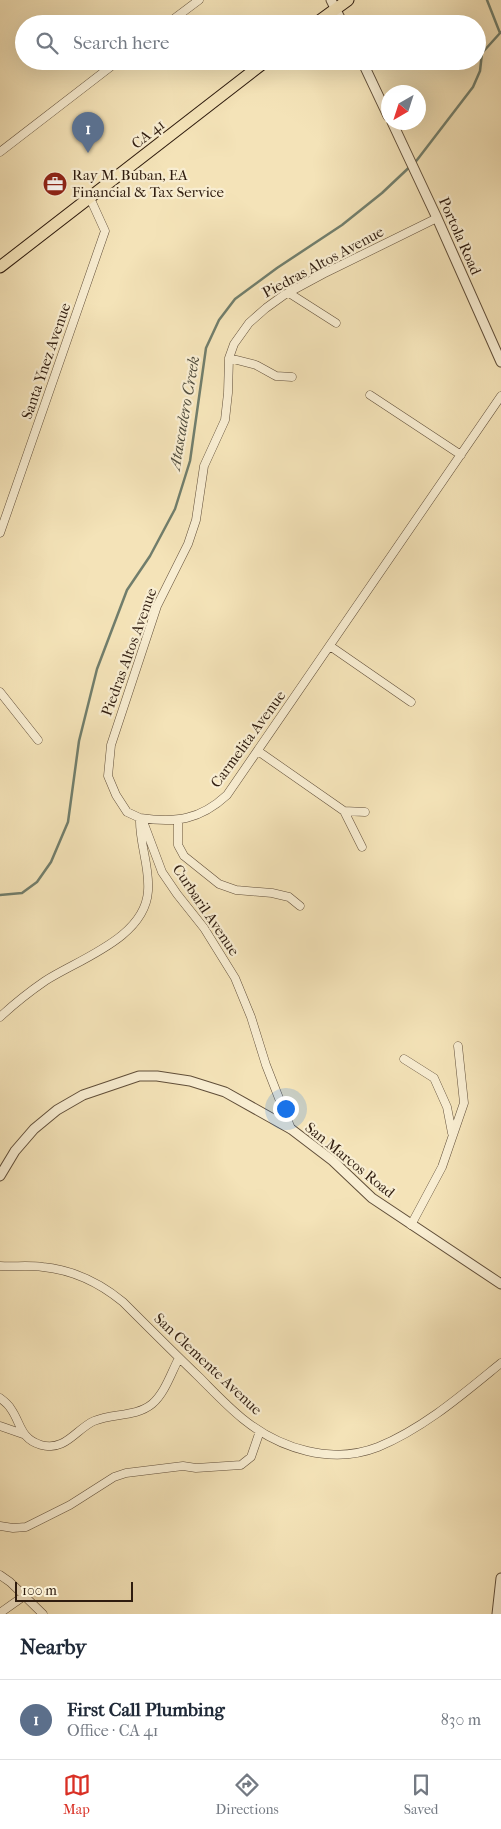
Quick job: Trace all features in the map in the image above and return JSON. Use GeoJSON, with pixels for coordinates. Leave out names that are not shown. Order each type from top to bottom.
{"type":"FeatureCollection","features":[{"type":"Feature","properties":{"kind":"main road"},"geometry":{"type":"LineString","coordinates":[[323,15],[333,4],[348,0]]}},
{"type":"Feature","properties":{"kind":"main road","name":"CA 41"},"geometry":{"type":"LineString","coordinates":[[0,267],[254,70]]}},
{"type":"Feature","properties":{"kind":"street"},"geometry":{"type":"LineString","coordinates":[[179,15],[199,0]]}},
{"type":"Feature","properties":{"kind":"street"},"geometry":{"type":"LineString","coordinates":[[0,152],[106,70]]}},
{"type":"Feature","properties":{"kind":"street"},"geometry":{"type":"LineString","coordinates":[[366,70],[381,101]]}},
{"type":"Feature","properties":{"kind":"street","name":"Portola Road"},"geometry":{"type":"LineString","coordinates":[[396,130],[501,362]]}},
{"type":"Feature","properties":{"kind":"street","name":"Santa Ynez Avenue"},"geometry":{"type":"LineString","coordinates":[[0,533],[105,232],[90,198]]}},
{"type":"Feature","properties":{"kind":"street","name":"Piedras Altos Avenue"},"geometry":{"type":"LineString","coordinates":[[140,818],[127,812],[116,795],[108,776],[111,745],[156,606],[188,544],[196,520],[204,466],[225,420],[229,358],[234,344],[249,323],[289,292],[437,218]]}},
{"type":"Feature","properties":{"kind":"street"},"geometry":{"type":"LineString","coordinates":[[289,292],[336,323]]}},
{"type":"Feature","properties":{"kind":"street"},"geometry":{"type":"LineString","coordinates":[[229,358],[256,365],[276,376],[292,377]]}},
{"type":"Feature","properties":{"kind":"street"},"geometry":{"type":"LineString","coordinates":[[370,395],[461,455]]}},
{"type":"Feature","properties":{"kind":"street","name":"Carmelita Avenue"},"geometry":{"type":"LineString","coordinates":[[140,818],[159,821],[178,820],[200,814],[215,806],[227,795],[501,396]]}},
{"type":"Feature","properties":{"kind":"street"},"geometry":{"type":"LineString","coordinates":[[330,646],[411,702]]}},
{"type":"Feature","properties":{"kind":"street"},"geometry":{"type":"LineString","coordinates":[[0,692],[38,740]]}},
{"type":"Feature","properties":{"kind":"street"},"geometry":{"type":"LineString","coordinates":[[258,751],[344,811],[362,847]]}},
{"type":"Feature","properties":{"kind":"street"},"geometry":{"type":"LineString","coordinates":[[344,811],[365,812]]}},
{"type":"Feature","properties":{"kind":"street"},"geometry":{"type":"LineString","coordinates":[[0,1017],[44,982],[116,941],[134,924],[144,906],[148,892],[148,873],[140,832],[140,818]]}},
{"type":"Feature","properties":{"kind":"street","name":"Curbaril Avenue"},"geometry":{"type":"LineString","coordinates":[[140,818],[148,830],[162,872],[176,894],[204,928],[235,978],[291,1129]]}},
{"type":"Feature","properties":{"kind":"street"},"geometry":{"type":"LineString","coordinates":[[178,820],[178,845],[184,856],[219,884],[236,890],[272,893],[289,897],[300,906]]}},
{"type":"Feature","properties":{"kind":"street"},"geometry":{"type":"LineString","coordinates":[[411,1224],[442,1167],[464,1103],[458,1046]]}},
{"type":"Feature","properties":{"kind":"street"},"geometry":{"type":"LineString","coordinates":[[404,1058],[434,1078],[447,1107],[453,1135]]}},
{"type":"Feature","properties":{"kind":"street","name":"San Marcos Road"},"geometry":{"type":"LineString","coordinates":[[0,1176],[15,1151],[34,1129],[57,1110],[83,1095],[96,1089],[139,1076],[190,1080],[239,1099],[291,1129],[333,1161],[372,1198],[501,1284]]}},
{"type":"Feature","properties":{"kind":"street","name":"San Clemente Avenue"},"geometry":{"type":"LineString","coordinates":[[0,1266],[49,1268],[68,1272],[91,1281],[123,1302],[178,1358],[242,1418],[275,1439],[291,1446],[320,1454],[340,1455],[369,1450],[412,1429],[441,1411],[501,1363]]}},
{"type":"Feature","properties":{"kind":"street"},"geometry":{"type":"LineString","coordinates":[[0,1426],[23,1434],[40,1445],[54,1446],[68,1441],[93,1422],[142,1410],[156,1400],[178,1358]]}},
{"type":"Feature","properties":{"kind":"street"},"geometry":{"type":"LineString","coordinates":[[0,1398],[11,1408],[23,1434]]}},
{"type":"Feature","properties":{"kind":"street"},"geometry":{"type":"LineString","coordinates":[[0,1526],[26,1528],[70,1505],[114,1477],[126,1473],[183,1466],[196,1468],[241,1465],[251,1456],[260,1431]]}},
{"type":"Feature","properties":{"kind":"street"},"geometry":{"type":"LineString","coordinates":[[0,1576],[10,1582],[43,1614]]}},
{"type":"Feature","properties":{"kind":"street"},"geometry":{"type":"LineString","coordinates":[[497,1614],[501,1584]]}},
{"type":"Feature","properties":{"kind":"street"},"geometry":{"type":"LineString","coordinates":[[0,1614],[24,1596]]}},
{"type":"Feature","properties":{"kind":"waterway"},"geometry":{"type":"LineString","coordinates":[[487,0],[500,33]]}},
{"type":"Feature","properties":{"kind":"waterway","name":"Atascadero Creek"},"geometry":{"type":"LineString","coordinates":[[486,49],[501,32]]}},
{"type":"Feature","properties":{"kind":"waterway","name":"Atascadero Creek"},"geometry":{"type":"LineString","coordinates":[[0,895],[22,893],[37,882],[51,862],[68,822],[79,741],[97,669],[127,590],[150,556],[175,509],[190,461],[206,348],[219,320],[235,299],[277,268],[342,225],[382,193],[417,160],[473,87],[480,70]]}},
{"type":"Feature","properties":{"kind":"place","name":"First Call Plumbing"},"geometry":{"type":"Point","coordinates":[88,153]}},
{"type":"Feature","properties":{"kind":"place","name":"Ray M. Buban, EA Financial & Tax Service"},"geometry":{"type":"Point","coordinates":[55,184]}}]}
